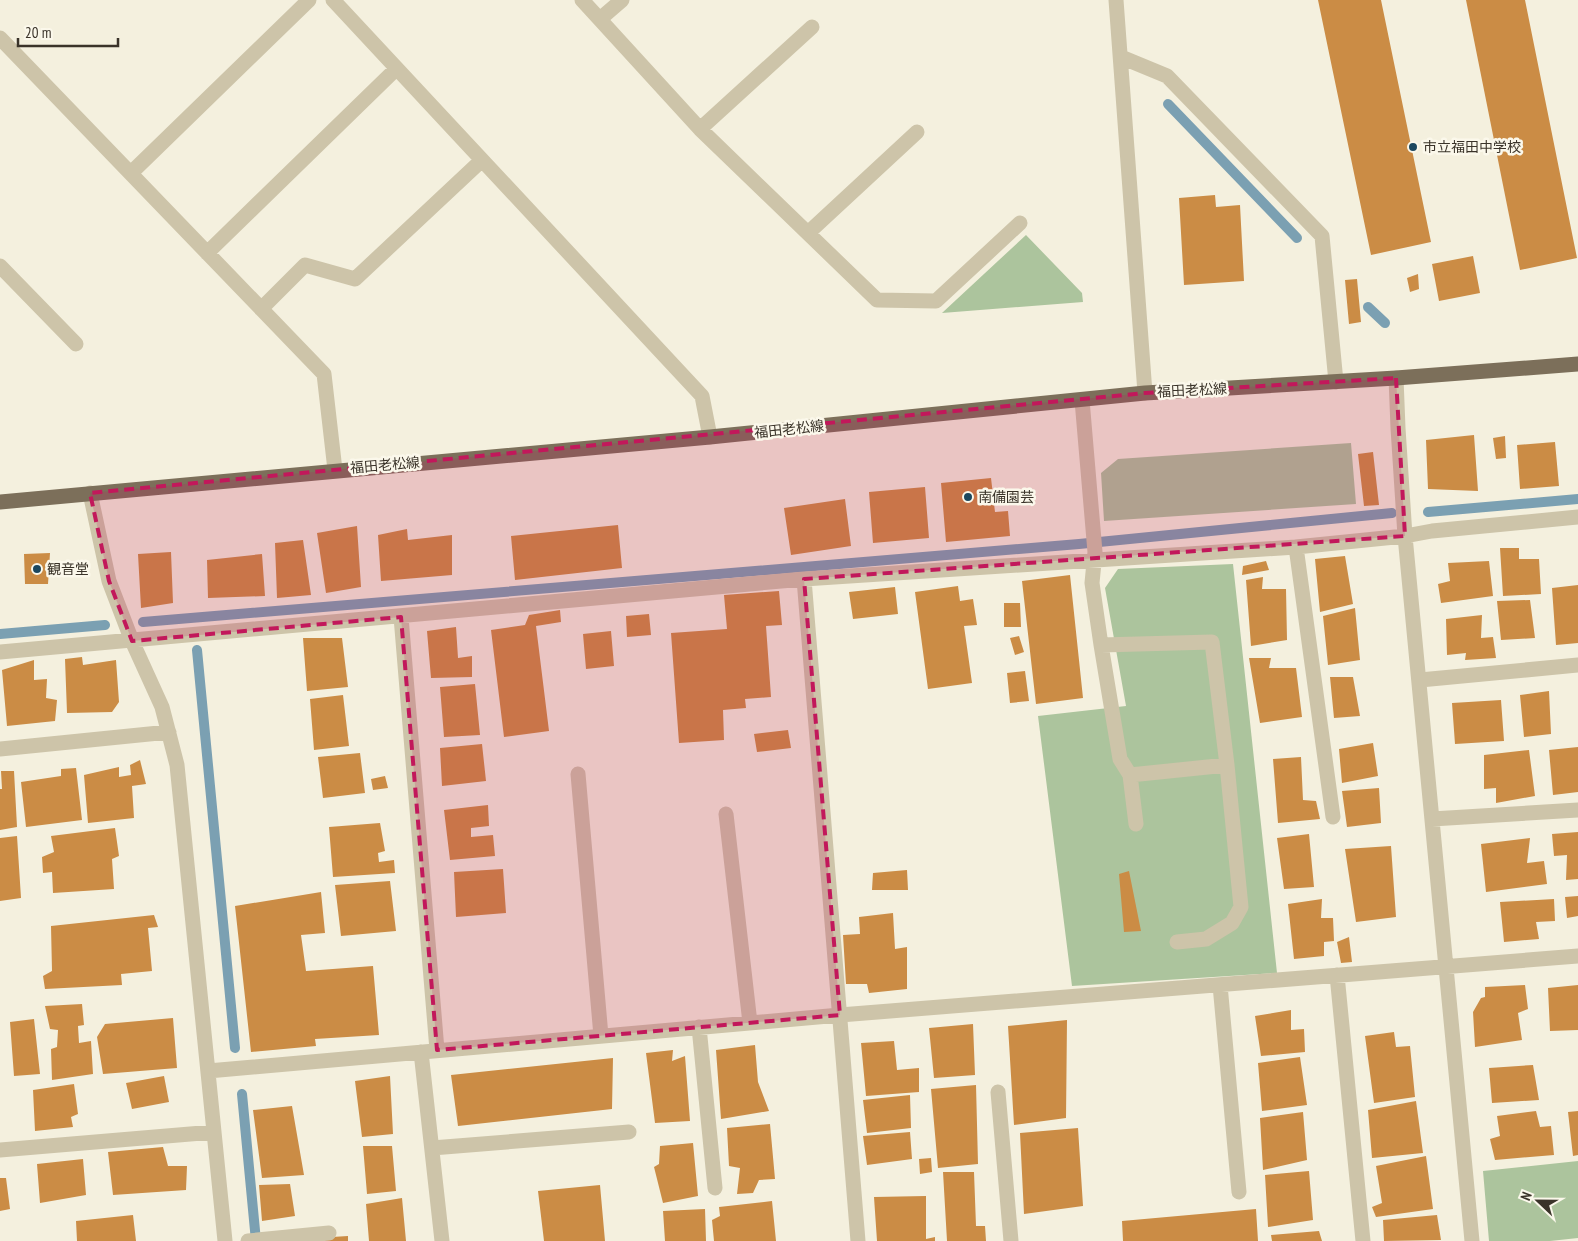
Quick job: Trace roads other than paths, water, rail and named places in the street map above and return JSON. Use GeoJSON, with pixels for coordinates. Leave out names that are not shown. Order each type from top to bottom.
{"type":"FeatureCollection","features":[{"type":"Feature","properties":{"kind":"main road","name":"福田老松線"},"geometry":{"type":"LineString","coordinates":[[0,500],[710,437],[1145,393],[1396,378],[1578,364]]}},
{"type":"Feature","properties":{"kind":"street"},"geometry":{"type":"LineString","coordinates":[[130,173],[309,0]]}},
{"type":"Feature","properties":{"kind":"street"},"geometry":{"type":"LineString","coordinates":[[333,0],[702,396],[710,437]]}},
{"type":"Feature","properties":{"kind":"street"},"geometry":{"type":"LineString","coordinates":[[582,0],[700,129],[877,300],[936,301],[1020,224]]}},
{"type":"Feature","properties":{"kind":"street"},"geometry":{"type":"LineString","coordinates":[[600,19],[622,0]]}},
{"type":"Feature","properties":{"kind":"street"},"geometry":{"type":"LineString","coordinates":[[1115,1],[1121,56],[1145,393]]}},
{"type":"Feature","properties":{"kind":"street"},"geometry":{"type":"LineString","coordinates":[[700,129],[812,27]]}},
{"type":"Feature","properties":{"kind":"street"},"geometry":{"type":"LineString","coordinates":[[0,38],[324,374],[335,470]]}},
{"type":"Feature","properties":{"kind":"street"},"geometry":{"type":"LineString","coordinates":[[1121,56],[1167,76],[1322,236],[1336,382]]}},
{"type":"Feature","properties":{"kind":"street"},"geometry":{"type":"LineString","coordinates":[[207,253],[396,69]]}},
{"type":"Feature","properties":{"kind":"street"},"geometry":{"type":"LineString","coordinates":[[808,233],[917,132]]}},
{"type":"Feature","properties":{"kind":"street"},"geometry":{"type":"LineString","coordinates":[[261,309],[305,265],[355,279],[482,160]]}},
{"type":"Feature","properties":{"kind":"street"},"geometry":{"type":"LineString","coordinates":[[0,266],[76,344]]}},
{"type":"Feature","properties":{"kind":"street"},"geometry":{"type":"LineString","coordinates":[[1396,378],[1405,536],[1472,1241]]}},
{"type":"Feature","properties":{"kind":"street"},"geometry":{"type":"LineString","coordinates":[[1082,400],[1093,533],[1092,583],[1120,759],[1130,775],[1136,824]]}},
{"type":"Feature","properties":{"kind":"street"},"geometry":{"type":"LineString","coordinates":[[90,493],[109,581],[132,641],[162,707],[177,765],[225,1241]]}},
{"type":"Feature","properties":{"kind":"street"},"geometry":{"type":"LineString","coordinates":[[0,652],[1094,556],[1296,547],[1405,536],[1432,531],[1578,517]]}},
{"type":"Feature","properties":{"kind":"street"},"geometry":{"type":"LineString","coordinates":[[1296,547],[1333,817]]}},
{"type":"Feature","properties":{"kind":"street"},"geometry":{"type":"LineString","coordinates":[[804,580],[858,1241]]}},
{"type":"Feature","properties":{"kind":"street"},"geometry":{"type":"LineString","coordinates":[[401,617],[437,1050]]}},
{"type":"Feature","properties":{"kind":"street"},"geometry":{"type":"LineString","coordinates":[[1101,645],[1212,642],[1227,765],[1241,908],[1232,923],[1206,938],[1177,942]]}},
{"type":"Feature","properties":{"kind":"street"},"geometry":{"type":"LineString","coordinates":[[1420,680],[1578,665]]}},
{"type":"Feature","properties":{"kind":"street"},"geometry":{"type":"LineString","coordinates":[[0,749],[169,732]]}},
{"type":"Feature","properties":{"kind":"street"},"geometry":{"type":"LineString","coordinates":[[1130,775],[1227,765]]}},
{"type":"Feature","properties":{"kind":"street"},"geometry":{"type":"LineString","coordinates":[[578,774],[600,1036]]}},
{"type":"Feature","properties":{"kind":"street"},"geometry":{"type":"LineString","coordinates":[[1432,818],[1578,810]]}},
{"type":"Feature","properties":{"kind":"street"},"geometry":{"type":"LineString","coordinates":[[726,814],[750,1023]]}},
{"type":"Feature","properties":{"kind":"street"},"geometry":{"type":"LineString","coordinates":[[208,1071],[840,1015],[1578,956]]}},
{"type":"Feature","properties":{"kind":"street"},"geometry":{"type":"LineString","coordinates":[[1337,976],[1363,1241]]}},
{"type":"Feature","properties":{"kind":"street"},"geometry":{"type":"LineString","coordinates":[[1220,985],[1239,1192]]}},
{"type":"Feature","properties":{"kind":"street"},"geometry":{"type":"LineString","coordinates":[[699,1027],[715,1188]]}},
{"type":"Feature","properties":{"kind":"street"},"geometry":{"type":"LineString","coordinates":[[421,1052],[442,1241]]}},
{"type":"Feature","properties":{"kind":"street"},"geometry":{"type":"LineString","coordinates":[[998,1092],[1011,1241]]}},
{"type":"Feature","properties":{"kind":"street"},"geometry":{"type":"LineString","coordinates":[[0,1150],[214,1132]]}},
{"type":"Feature","properties":{"kind":"street"},"geometry":{"type":"LineString","coordinates":[[432,1148],[629,1132]]}},
{"type":"Feature","properties":{"kind":"street"},"geometry":{"type":"LineString","coordinates":[[248,1241],[328,1233]]}},
{"type":"Feature","properties":{"kind":"waterway"},"geometry":{"type":"LineString","coordinates":[[1168,104],[1297,238]]}},
{"type":"Feature","properties":{"kind":"waterway"},"geometry":{"type":"LineString","coordinates":[[1368,307],[1385,323]]}},
{"type":"Feature","properties":{"kind":"waterway"},"geometry":{"type":"LineString","coordinates":[[1428,512],[1578,499]]}},
{"type":"Feature","properties":{"kind":"waterway"},"geometry":{"type":"LineString","coordinates":[[143,622],[1079,544],[1392,513]]}},
{"type":"Feature","properties":{"kind":"waterway"},"geometry":{"type":"LineString","coordinates":[[0,634],[105,625]]}},
{"type":"Feature","properties":{"kind":"waterway"},"geometry":{"type":"LineString","coordinates":[[197,650],[235,1048]]}},
{"type":"Feature","properties":{"kind":"waterway"},"geometry":{"type":"LineString","coordinates":[[242,1094],[256,1241]]}},
{"type":"Feature","properties":{"kind":"place","name":"市立福田中学校"},"geometry":{"type":"Point","coordinates":[1413,147]}},
{"type":"Feature","properties":{"kind":"place","name":"南備園芸"},"geometry":{"type":"Point","coordinates":[968,497]}},
{"type":"Feature","properties":{"kind":"place","name":"観音堂"},"geometry":{"type":"Point","coordinates":[37,569]}}]}
